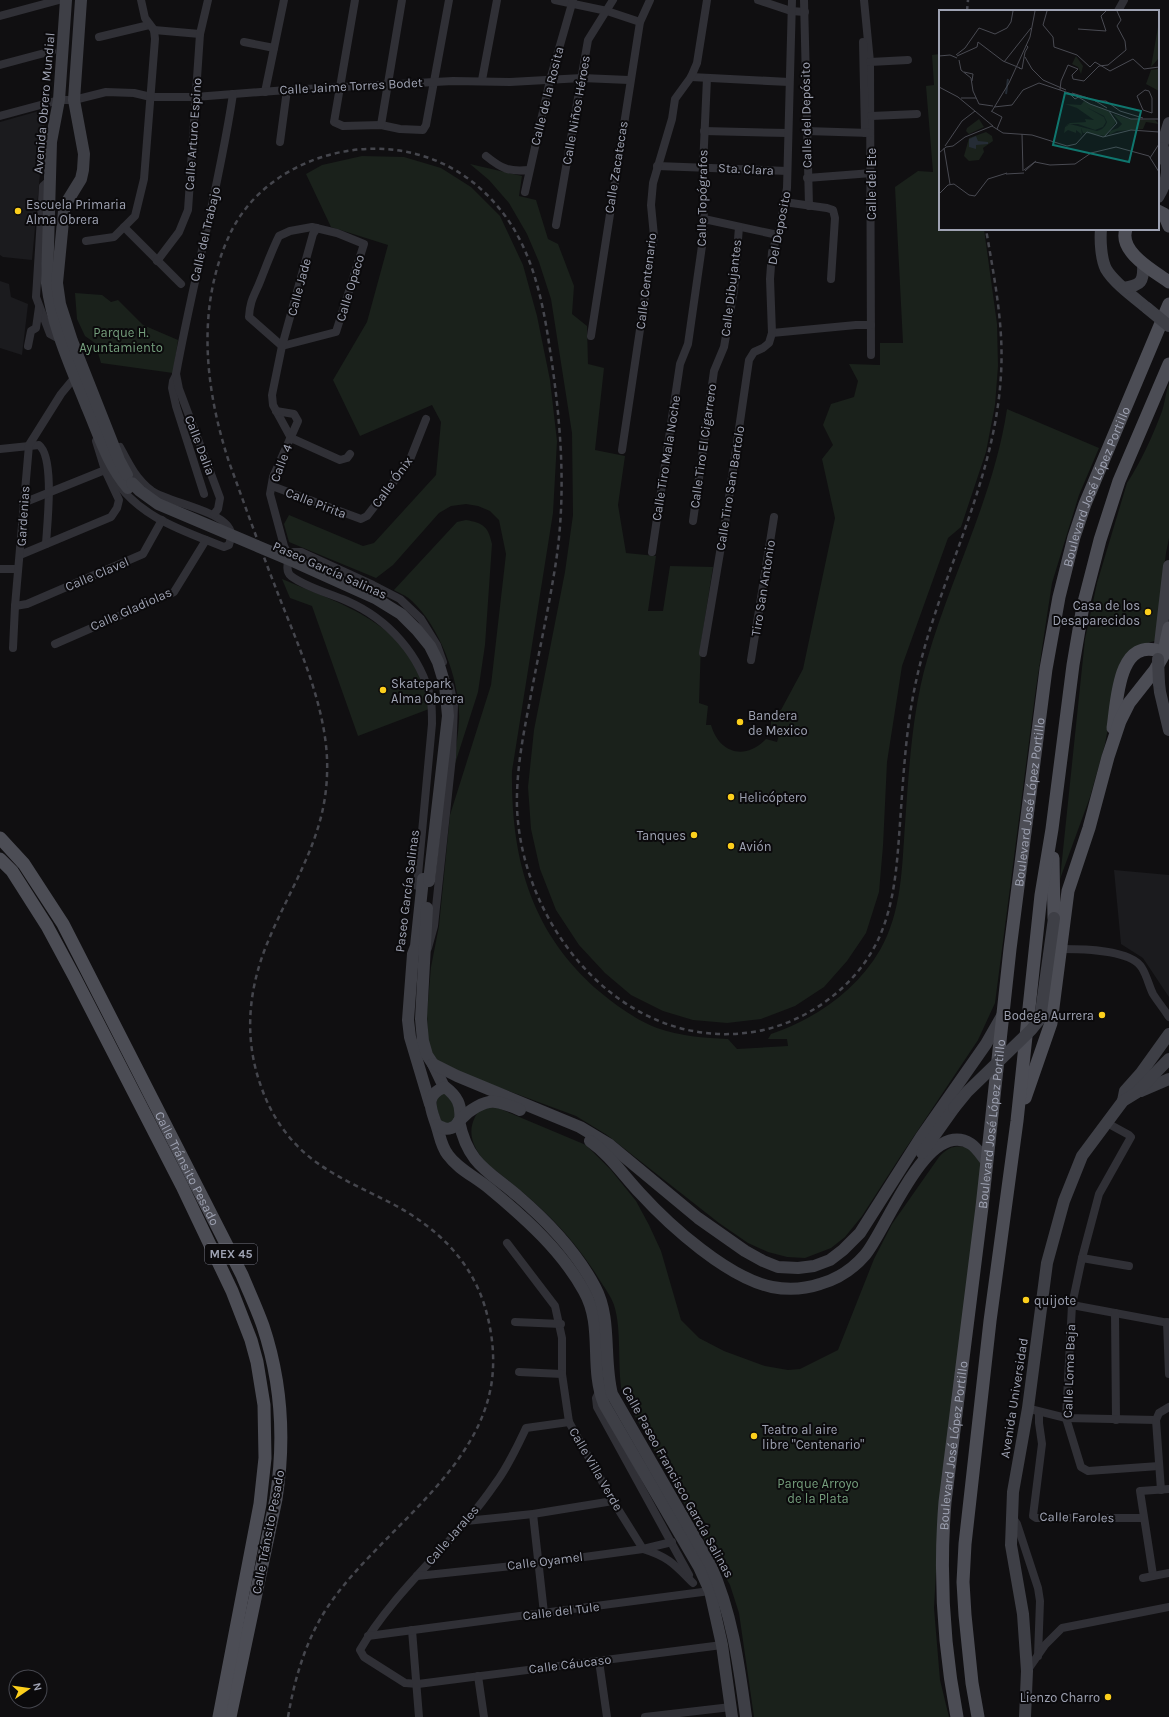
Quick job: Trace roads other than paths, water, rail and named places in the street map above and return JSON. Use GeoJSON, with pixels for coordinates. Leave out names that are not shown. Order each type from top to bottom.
{"type":"FeatureCollection","features":[{"type":"Feature","properties":{"kind":"main road","name":"Avenida Obrero Mundial"},"geometry":{"type":"LineString","coordinates":[[49,305],[47,283],[51,142],[59,100],[66,0]]}},
{"type":"Feature","properties":{"kind":"main road"},"geometry":{"type":"LineString","coordinates":[[49,305],[57,283],[65,205],[80,179],[83,170],[84,154],[74,100],[81,0]]}},
{"type":"Feature","properties":{"kind":"main road"},"geometry":{"type":"LineString","coordinates":[[1159,196],[1164,189],[1169,173],[1169,162],[1160,153],[1169,123]]}},
{"type":"Feature","properties":{"kind":"main road"},"geometry":{"type":"LineString","coordinates":[[1159,212],[1164,214],[1169,226]]}},
{"type":"Feature","properties":{"kind":"main road"},"geometry":{"type":"LineString","coordinates":[[1124,230],[1131,251],[1143,264],[1165,279]]}},
{"type":"Feature","properties":{"kind":"main road"},"geometry":{"type":"LineString","coordinates":[[1102,231],[1106,269],[1124,288],[1169,326]]}},
{"type":"Feature","properties":{"kind":"main road"},"geometry":{"type":"LineString","coordinates":[[1124,288],[1136,286],[1142,280],[1143,264]]}},
{"type":"Feature","properties":{"kind":"main road","name":"Boulevard José López Portillo"},"geometry":{"type":"LineString","coordinates":[[956,1717],[949,1677],[942,1610],[941,1546],[945,1502],[1046,669],[1059,596],[1074,537],[1085,504],[1169,304]]}},
{"type":"Feature","properties":{"kind":"main road","name":"Paseo García Salinas"},"geometry":{"type":"LineString","coordinates":[[49,305],[75,377],[107,456],[122,480],[130,486],[146,503],[370,601],[396,617],[419,639],[436,671],[441,694],[442,712],[426,880],[416,946],[412,954],[408,1020],[410,1038],[430,1104]]}},
{"type":"Feature","properties":{"kind":"main road","name":"Paseo García Salinas"},"geometry":{"type":"LineString","coordinates":[[49,305],[72,341],[130,486]]}},
{"type":"Feature","properties":{"kind":"main road","name":"Boulevard José López Portillo"},"geometry":{"type":"LineString","coordinates":[[978,1717],[972,1684],[964,1615],[964,1544],[990,1321],[1017,1121],[1041,895],[1052,829],[1073,665],[1083,606],[1100,540],[1120,481],[1169,364]]}},
{"type":"Feature","properties":{"kind":"main road"},"geometry":{"type":"LineString","coordinates":[[1169,566],[1157,671],[1160,692],[1169,730]]}},
{"type":"Feature","properties":{"kind":"main road"},"geometry":{"type":"LineString","coordinates":[[1017,1121],[1051,1023],[1068,891],[1089,828],[1108,757],[1120,721],[1129,702],[1155,670],[1163,656],[1169,628]]}},
{"type":"Feature","properties":{"kind":"main road"},"geometry":{"type":"LineString","coordinates":[[1108,757],[1119,688],[1128,660],[1133,654],[1145,649],[1151,648],[1159,650]]}},
{"type":"Feature","properties":{"kind":"main road"},"geometry":{"type":"LineString","coordinates":[[887,1217],[890,1202],[909,1170],[954,1108],[1040,1019],[1054,918],[1052,829]]}},
{"type":"Feature","properties":{"kind":"main road","name":"Calle Tránsito Pesado"},"geometry":{"type":"LineString","coordinates":[[0,838],[24,864],[63,924],[242,1275],[257,1310],[268,1344],[274,1368],[281,1416],[281,1467],[276,1499],[230,1717]]}},
{"type":"Feature","properties":{"kind":"main road","name":"Calle Tránsito Pesado"},"geometry":{"type":"LineString","coordinates":[[0,859],[12,871],[47,926],[182,1186],[232,1291],[251,1340],[257,1362],[264,1405],[266,1458],[260,1504],[219,1717]]}},
{"type":"Feature","properties":{"kind":"main road","name":"Paseo García Salinas"},"geometry":{"type":"LineString","coordinates":[[426,880],[425,955],[421,1019],[423,1041],[427,1055],[444,1087]]}},
{"type":"Feature","properties":{"kind":"main road"},"geometry":{"type":"LineString","coordinates":[[1054,918],[1060,901],[1068,891]]}},
{"type":"Feature","properties":{"kind":"main road"},"geometry":{"type":"LineString","coordinates":[[433,1064],[580,1127],[610,1145],[704,1222],[753,1256],[782,1268],[803,1268],[830,1260],[843,1250],[860,1232],[917,1143],[986,1044],[1004,1011]]}},
{"type":"Feature","properties":{"kind":"main road","name":"Avenida Universidad"},"geometry":{"type":"LineString","coordinates":[[1123,1101],[1125,1091],[1141,1073],[1169,1034]]}},
{"type":"Feature","properties":{"kind":"main road","name":"Avenida Universidad"},"geometry":{"type":"LineString","coordinates":[[1025,1717],[1027,1671],[1023,1614],[1011,1545],[1013,1492],[1034,1410],[1047,1263],[1064,1202],[1082,1156],[1123,1101],[1136,1093],[1168,1063]]}},
{"type":"Feature","properties":{"kind":"main road"},"geometry":{"type":"LineString","coordinates":[[1136,1093],[1169,1079]]}},
{"type":"Feature","properties":{"kind":"main road"},"geometry":{"type":"LineString","coordinates":[[488,1088],[463,1085],[444,1087],[433,1093],[430,1104],[433,1118],[437,1125],[444,1129],[451,1128],[456,1126],[477,1107],[495,1102],[526,1111],[576,1133],[591,1141],[608,1154],[638,1192],[654,1208],[697,1245],[744,1276],[771,1287],[794,1289],[809,1287],[835,1279],[844,1273],[865,1254],[874,1243],[887,1217],[930,1153],[941,1143],[949,1140],[963,1141],[971,1144],[987,1162]]}},
{"type":"Feature","properties":{"kind":"main road"},"geometry":{"type":"LineString","coordinates":[[444,1087],[457,1098],[461,1109],[460,1121]]}},
{"type":"Feature","properties":{"kind":"main road","name":"Calle Paseo Francisco García Salinas"},"geometry":{"type":"LineString","coordinates":[[460,1121],[462,1137],[479,1166],[518,1196],[546,1222],[576,1258],[596,1288],[604,1314],[607,1369],[612,1394],[710,1564],[720,1586],[727,1610],[741,1674],[746,1717]]}},
{"type":"Feature","properties":{"kind":"main road","name":"Calle Paseo Francisco García Salinas"},"geometry":{"type":"LineString","coordinates":[[437,1125],[440,1138],[447,1154],[464,1171],[489,1188],[526,1221],[555,1250],[578,1281],[593,1312],[595,1325],[596,1377],[599,1392],[604,1404],[699,1567],[704,1592],[722,1645],[731,1712]]}},
{"type":"Feature","properties":{"kind":"street"},"geometry":{"type":"LineString","coordinates":[[0,16],[59,0]]}},
{"type":"Feature","properties":{"kind":"street"},"geometry":{"type":"LineString","coordinates":[[86,241],[114,237],[135,216],[144,179],[155,39],[151,27],[145,18],[141,0]]}},
{"type":"Feature","properties":{"kind":"street","name":"Calle Arturo Espino"},"geometry":{"type":"LineString","coordinates":[[157,261],[179,232],[188,210],[200,34],[208,0]]}},
{"type":"Feature","properties":{"kind":"street"},"geometry":{"type":"LineString","coordinates":[[265,92],[284,0]]}},
{"type":"Feature","properties":{"kind":"street"},"geometry":{"type":"LineString","coordinates":[[355,0],[334,122],[343,126],[381,125],[400,129],[419,130],[423,130],[426,125],[449,0]]}},
{"type":"Feature","properties":{"kind":"street"},"geometry":{"type":"LineString","coordinates":[[381,125],[402,0]]}},
{"type":"Feature","properties":{"kind":"street"},"geometry":{"type":"LineString","coordinates":[[482,80],[497,0]]}},
{"type":"Feature","properties":{"kind":"street"},"geometry":{"type":"LineString","coordinates":[[555,0],[572,2],[607,11],[640,22]]}},
{"type":"Feature","properties":{"kind":"street","name":"Calle Niños Héroes"},"geometry":{"type":"LineString","coordinates":[[556,225],[588,40],[607,11],[612,0]]}},
{"type":"Feature","properties":{"kind":"street","name":"Calle Zacatecas"},"geometry":{"type":"LineString","coordinates":[[590,336],[640,22],[650,0]]}},
{"type":"Feature","properties":{"kind":"street","name":"Calle Centenario"},"geometry":{"type":"LineString","coordinates":[[622,450],[654,236],[651,205],[653,183],[672,118],[675,99],[691,77],[697,64],[707,0]]}},
{"type":"Feature","properties":{"kind":"street"},"geometry":{"type":"LineString","coordinates":[[758,0],[791,11],[805,12]]}},
{"type":"Feature","properties":{"kind":"street","name":"Calle del Depósito"},"geometry":{"type":"LineString","coordinates":[[786,171],[792,0]]}},
{"type":"Feature","properties":{"kind":"street","name":"Calle del Depósito"},"geometry":{"type":"LineString","coordinates":[[804,0],[807,178],[809,206]]}},
{"type":"Feature","properties":{"kind":"street","name":"Calle del Ete"},"geometry":{"type":"LineString","coordinates":[[864,0],[870,62],[871,116],[868,133]]}},
{"type":"Feature","properties":{"kind":"street"},"geometry":{"type":"LineString","coordinates":[[1119,10],[1124,0]]}},
{"type":"Feature","properties":{"kind":"street","name":"Calle de la Rosita"},"geometry":{"type":"LineString","coordinates":[[525,192],[550,80],[572,2]]}},
{"type":"Feature","properties":{"kind":"street","name":"Calle del Ete"},"geometry":{"type":"LineString","coordinates":[[866,12],[863,28],[868,133],[872,173],[871,355]]}},
{"type":"Feature","properties":{"kind":"street"},"geometry":{"type":"LineString","coordinates":[[99,37],[151,27],[200,34]]}},
{"type":"Feature","properties":{"kind":"street"},"geometry":{"type":"LineString","coordinates":[[244,42],[274,48]]}},
{"type":"Feature","properties":{"kind":"street"},"geometry":{"type":"LineString","coordinates":[[0,65],[52,51]]}},
{"type":"Feature","properties":{"kind":"street"},"geometry":{"type":"LineString","coordinates":[[870,62],[908,60]]}},
{"type":"Feature","properties":{"kind":"street"},"geometry":{"type":"LineString","coordinates":[[691,77],[789,82]]}},
{"type":"Feature","properties":{"kind":"street","name":"Calle Jaime Torres Bodet"},"geometry":{"type":"LineString","coordinates":[[0,116],[59,100],[74,100],[106,92],[134,93],[151,96],[195,97],[388,84],[482,80],[550,80],[582,78],[630,80]]}},
{"type":"Feature","properties":{"kind":"street","name":"Calle Topógrafos"},"geometry":{"type":"LineString","coordinates":[[680,364],[688,344],[704,232],[703,167],[707,78]]}},
{"type":"Feature","properties":{"kind":"street"},"geometry":{"type":"LineString","coordinates":[[280,142],[287,90]]}},
{"type":"Feature","properties":{"kind":"street","name":"Calle del Trabajo"},"geometry":{"type":"LineString","coordinates":[[204,494],[173,394],[173,381],[176,374],[194,282],[211,215],[233,94]]}},
{"type":"Feature","properties":{"kind":"street"},"geometry":{"type":"LineString","coordinates":[[871,116],[916,114]]}},
{"type":"Feature","properties":{"kind":"street"},"geometry":{"type":"LineString","coordinates":[[704,131],[788,133]]}},
{"type":"Feature","properties":{"kind":"street"},"geometry":{"type":"LineString","coordinates":[[806,131],[868,133]]}},
{"type":"Feature","properties":{"kind":"street"},"geometry":{"type":"LineString","coordinates":[[486,156],[498,166],[508,170],[529,170]]}},
{"type":"Feature","properties":{"kind":"street","name":"Sta. Clara"},"geometry":{"type":"LineString","coordinates":[[657,166],[786,171]]}},
{"type":"Feature","properties":{"kind":"street","name":"Del Deposito"},"geometry":{"type":"LineString","coordinates":[[772,333],[770,279],[772,252],[778,235],[787,188],[786,171]]}},
{"type":"Feature","properties":{"kind":"street"},"geometry":{"type":"LineString","coordinates":[[807,178],[872,173]]}},
{"type":"Feature","properties":{"kind":"street"},"geometry":{"type":"LineString","coordinates":[[784,202],[833,210],[835,218],[831,279]]}},
{"type":"Feature","properties":{"kind":"street"},"geometry":{"type":"LineString","coordinates":[[704,220],[778,235]]}},
{"type":"Feature","properties":{"kind":"street"},"geometry":{"type":"LineString","coordinates":[[124,227],[181,284]]}},
{"type":"Feature","properties":{"kind":"street","name":"Calle Dibujantes"},"geometry":{"type":"LineString","coordinates":[[714,371],[724,347],[731,304],[739,227]]}},
{"type":"Feature","properties":{"kind":"street"},"geometry":{"type":"LineString","coordinates":[[282,346],[249,317],[250,303],[279,236],[301,228],[317,228]]}},
{"type":"Feature","properties":{"kind":"street","name":"Calle Opaco"},"geometry":{"type":"LineString","coordinates":[[282,346],[336,332],[364,244],[337,233],[317,228]]}},
{"type":"Feature","properties":{"kind":"street","name":"Calle Jade"},"geometry":{"type":"LineString","coordinates":[[291,438],[276,412],[273,405],[272,395],[282,346],[313,234],[317,228]]}},
{"type":"Feature","properties":{"kind":"street"},"geometry":{"type":"LineString","coordinates":[[28,346],[31,331],[36,328],[49,305]]}},
{"type":"Feature","properties":{"kind":"street"},"geometry":{"type":"LineString","coordinates":[[772,333],[856,325],[872,325]]}},
{"type":"Feature","properties":{"kind":"street","name":"Calle Tiro San Bartolo"},"geometry":{"type":"LineString","coordinates":[[702,653],[727,511],[749,360],[754,352],[763,348],[769,342],[772,333]]}},
{"type":"Feature","properties":{"kind":"street","name":"Calle Tiro Mala Noche"},"geometry":{"type":"LineString","coordinates":[[652,552],[680,364]]}},
{"type":"Feature","properties":{"kind":"street","name":"Calle Tiro El Cigarrero"},"geometry":{"type":"LineString","coordinates":[[693,521],[714,371]]}},
{"type":"Feature","properties":{"kind":"street","name":"Calle Dalia"},"geometry":{"type":"LineString","coordinates":[[176,374],[179,389],[220,498],[218,509],[214,514]]}},
{"type":"Feature","properties":{"kind":"street","name":"Gardenias"},"geometry":{"type":"LineString","coordinates":[[13,648],[28,445],[61,394],[75,377]]}},
{"type":"Feature","properties":{"kind":"street","name":"Calle 4"},"geometry":{"type":"LineString","coordinates":[[276,412],[294,414],[298,421],[273,477],[270,494],[284,546],[289,556],[288,572],[290,576],[314,588],[354,604],[377,618],[395,633],[407,647],[416,662],[431,700],[432,724],[411,937],[412,954]]}},
{"type":"Feature","properties":{"kind":"street","name":"Calle Ónix"},"geometry":{"type":"LineString","coordinates":[[361,519],[367,516],[409,462],[426,419]]}},
{"type":"Feature","properties":{"kind":"street"},"geometry":{"type":"LineString","coordinates":[[20,555],[111,517],[117,508],[119,500],[105,470],[96,439],[93,421]]}},
{"type":"Feature","properties":{"kind":"street"},"geometry":{"type":"LineString","coordinates":[[291,438],[340,460],[347,458],[350,454]]}},
{"type":"Feature","properties":{"kind":"street"},"geometry":{"type":"LineString","coordinates":[[107,456],[110,472],[122,491],[142,510],[206,540],[224,547],[229,545],[232,534],[230,529],[214,514],[153,492],[135,475],[120,448],[112,440]]}},
{"type":"Feature","properties":{"kind":"street"},"geometry":{"type":"LineString","coordinates":[[0,449],[40,445],[45,452],[50,492],[46,544]]}},
{"type":"Feature","properties":{"kind":"street"},"geometry":{"type":"LineString","coordinates":[[23,503],[105,470]]}},
{"type":"Feature","properties":{"kind":"street","name":"Calle Pirita"},"geometry":{"type":"LineString","coordinates":[[272,486],[361,519]]}},
{"type":"Feature","properties":{"kind":"street","name":"Tiro San Antonio"},"geometry":{"type":"LineString","coordinates":[[751,660],[774,517]]}},
{"type":"Feature","properties":{"kind":"street","name":"Calle Clavel"},"geometry":{"type":"LineString","coordinates":[[15,606],[27,604],[143,554],[162,520]]}},
{"type":"Feature","properties":{"kind":"street","name":"Calle Gladiolas"},"geometry":{"type":"LineString","coordinates":[[55,644],[174,592],[206,540]]}},
{"type":"Feature","properties":{"kind":"street"},"geometry":{"type":"LineString","coordinates":[[289,556],[293,552],[301,552],[373,585],[400,600],[421,619],[437,645],[448,679],[454,705],[452,757],[434,926],[425,955]]}},
{"type":"Feature","properties":{"kind":"street"},"geometry":{"type":"LineString","coordinates":[[0,569],[18,569]]}},
{"type":"Feature","properties":{"kind":"street"},"geometry":{"type":"LineString","coordinates":[[1061,949],[1084,949],[1114,952],[1136,963],[1142,967],[1153,993],[1169,1016]]}},
{"type":"Feature","properties":{"kind":"street"},"geometry":{"type":"LineString","coordinates":[[1155,1052],[1168,1063]]}},
{"type":"Feature","properties":{"kind":"street","name":"Calle Loma Baja"},"geometry":{"type":"LineString","coordinates":[[1107,1123],[1129,1134],[1131,1138],[1099,1194],[1082,1258],[1072,1305],[1066,1418],[1081,1468],[1088,1471],[1159,1466]]}},
{"type":"Feature","properties":{"kind":"street","name":"Calle Villa Verde"},"geometry":{"type":"LineString","coordinates":[[507,1243],[555,1306],[562,1338],[562,1374],[569,1422],[613,1501],[643,1549]]}},
{"type":"Feature","properties":{"kind":"street"},"geometry":{"type":"LineString","coordinates":[[1082,1258],[1129,1266]]}},
{"type":"Feature","properties":{"kind":"street"},"geometry":{"type":"LineString","coordinates":[[1072,1305],[1168,1323],[1169,1374]]}},
{"type":"Feature","properties":{"kind":"street"},"geometry":{"type":"LineString","coordinates":[[1115,1313],[1116,1420]]}},
{"type":"Feature","properties":{"kind":"street"},"geometry":{"type":"LineString","coordinates":[[515,1322],[560,1324]]}},
{"type":"Feature","properties":{"kind":"street"},"geometry":{"type":"LineString","coordinates":[[519,1372],[562,1374]]}},
{"type":"Feature","properties":{"kind":"street"},"geometry":{"type":"LineString","coordinates":[[599,1392],[596,1398],[597,1407],[693,1583]]}},
{"type":"Feature","properties":{"kind":"street"},"geometry":{"type":"LineString","coordinates":[[1153,1575],[1140,1491],[1165,1490],[1159,1466],[1156,1420],[1159,1413],[1169,1407]]}},
{"type":"Feature","properties":{"kind":"street"},"geometry":{"type":"LineString","coordinates":[[1034,1410],[1066,1418],[1156,1420]]}},
{"type":"Feature","properties":{"kind":"street","name":"Calle Faroles"},"geometry":{"type":"LineString","coordinates":[[1034,1410],[1042,1444],[1033,1516],[1036,1518],[1143,1518]]}},
{"type":"Feature","properties":{"kind":"street","name":"Calle Jarales"},"geometry":{"type":"LineString","coordinates":[[418,1684],[405,1683],[364,1657],[360,1650],[368,1636],[495,1485],[510,1460],[526,1428],[569,1422]]}},
{"type":"Feature","properties":{"kind":"street"},"geometry":{"type":"LineString","coordinates":[[466,1521],[533,1514],[613,1501]]}},
{"type":"Feature","properties":{"kind":"street"},"geometry":{"type":"LineString","coordinates":[[533,1514],[540,1563],[544,1613]]}},
{"type":"Feature","properties":{"kind":"street"},"geometry":{"type":"LineString","coordinates":[[1012,1518],[1016,1524],[1038,1588],[1040,1601],[1038,1656]]}},
{"type":"Feature","properties":{"kind":"street","name":"Calle Oyamel"},"geometry":{"type":"LineString","coordinates":[[417,1576],[540,1563],[643,1549],[672,1542]]}},
{"type":"Feature","properties":{"kind":"street"},"geometry":{"type":"LineString","coordinates":[[643,1549],[661,1554],[672,1562],[704,1592]]}},
{"type":"Feature","properties":{"kind":"street"},"geometry":{"type":"LineString","coordinates":[[1143,1578],[1169,1573]]}},
{"type":"Feature","properties":{"kind":"street","name":"Calle del Tule"},"geometry":{"type":"LineString","coordinates":[[368,1636],[704,1592]]}},
{"type":"Feature","properties":{"kind":"street"},"geometry":{"type":"LineString","coordinates":[[1027,1671],[1045,1645],[1062,1628],[1169,1606]]}},
{"type":"Feature","properties":{"kind":"street"},"geometry":{"type":"LineString","coordinates":[[412,1630],[418,1684],[419,1717]]}},
{"type":"Feature","properties":{"kind":"street","name":"Calle Cáucaso"},"geometry":{"type":"LineString","coordinates":[[418,1684],[722,1645]]}},
{"type":"Feature","properties":{"kind":"street"},"geometry":{"type":"LineString","coordinates":[[599,1661],[606,1717]]}},
{"type":"Feature","properties":{"kind":"street"},"geometry":{"type":"LineString","coordinates":[[478,1676],[484,1717]]}},
{"type":"Feature","properties":{"kind":"street"},"geometry":{"type":"LineString","coordinates":[[646,1717],[731,1712]]}},
{"type":"Feature","properties":{"kind":"railway"},"geometry":{"type":"LineString","coordinates":[[967,10],[968,0]]}},
{"type":"Feature","properties":{"kind":"railway"},"geometry":{"type":"LineString","coordinates":[[288,1717],[294,1687],[303,1657],[315,1629],[331,1602],[352,1576],[426,1498],[449,1471],[469,1443],[484,1413],[492,1380],[493,1352],[485,1307],[478,1288],[469,1271],[458,1256],[446,1242],[417,1218],[338,1176],[320,1165],[304,1152],[282,1128],[276,1119],[266,1099],[256,1070],[250,1032],[250,1014],[256,976],[269,939],[314,840],[325,798],[327,751],[318,702],[302,654],[263,555],[229,462],[214,406],[208,349],[208,320],[212,291],[219,263],[229,236],[244,211],[263,190],[286,173],[312,160],[340,152],[369,149],[398,150],[426,157],[459,172],[478,186],[487,195],[503,213],[513,228],[529,261],[544,314],[554,377],[560,431],[562,486],[559,541],[555,568],[520,754],[517,808],[523,853],[538,896],[560,937],[588,972],[623,1002],[662,1022],[706,1033],[753,1032],[772,1028],[791,1021],[826,1002],[855,975],[867,959],[877,942],[888,914],[898,854],[904,762],[912,702],[921,660],[933,620],[975,499],[987,458],[996,417],[1002,356],[998,301],[986,230]]}},
{"type":"Feature","properties":{"kind":"place","name":"Escuela Primaria Alma Obrera"},"geometry":{"type":"Point","coordinates":[18,211]}},
{"type":"Feature","properties":{"kind":"place","name":"Casa de los Desaparecidos"},"geometry":{"type":"Point","coordinates":[1148,612]}},
{"type":"Feature","properties":{"kind":"place","name":"Skatepark Alma Obrera"},"geometry":{"type":"Point","coordinates":[383,690]}},
{"type":"Feature","properties":{"kind":"place","name":"Bandera de Mexico"},"geometry":{"type":"Point","coordinates":[740,722]}},
{"type":"Feature","properties":{"kind":"place","name":"Helicóptero"},"geometry":{"type":"Point","coordinates":[731,797]}},
{"type":"Feature","properties":{"kind":"place","name":"Tanques"},"geometry":{"type":"Point","coordinates":[694,835]}},
{"type":"Feature","properties":{"kind":"place","name":"Avión"},"geometry":{"type":"Point","coordinates":[731,846]}},
{"type":"Feature","properties":{"kind":"place","name":"Bodega Aurrera"},"geometry":{"type":"Point","coordinates":[1102,1015]}},
{"type":"Feature","properties":{"kind":"place","name":"quijote"},"geometry":{"type":"Point","coordinates":[1026,1300]}},
{"type":"Feature","properties":{"kind":"place","name":"Teatro al aire libre \"Centenario\""},"geometry":{"type":"Point","coordinates":[754,1436]}},
{"type":"Feature","properties":{"kind":"place","name":"Lienzo Charro"},"geometry":{"type":"Point","coordinates":[1108,1697]}},
{"type":"Feature","properties":{"kind":"park label","name":"Parque H. Ayuntamiento"},"geometry":{"type":"Point","coordinates":[121,340]}},
{"type":"Feature","properties":{"kind":"park label","name":"Parque Arroyo de la Plata"},"geometry":{"type":"Point","coordinates":[818,1490]}}]}
